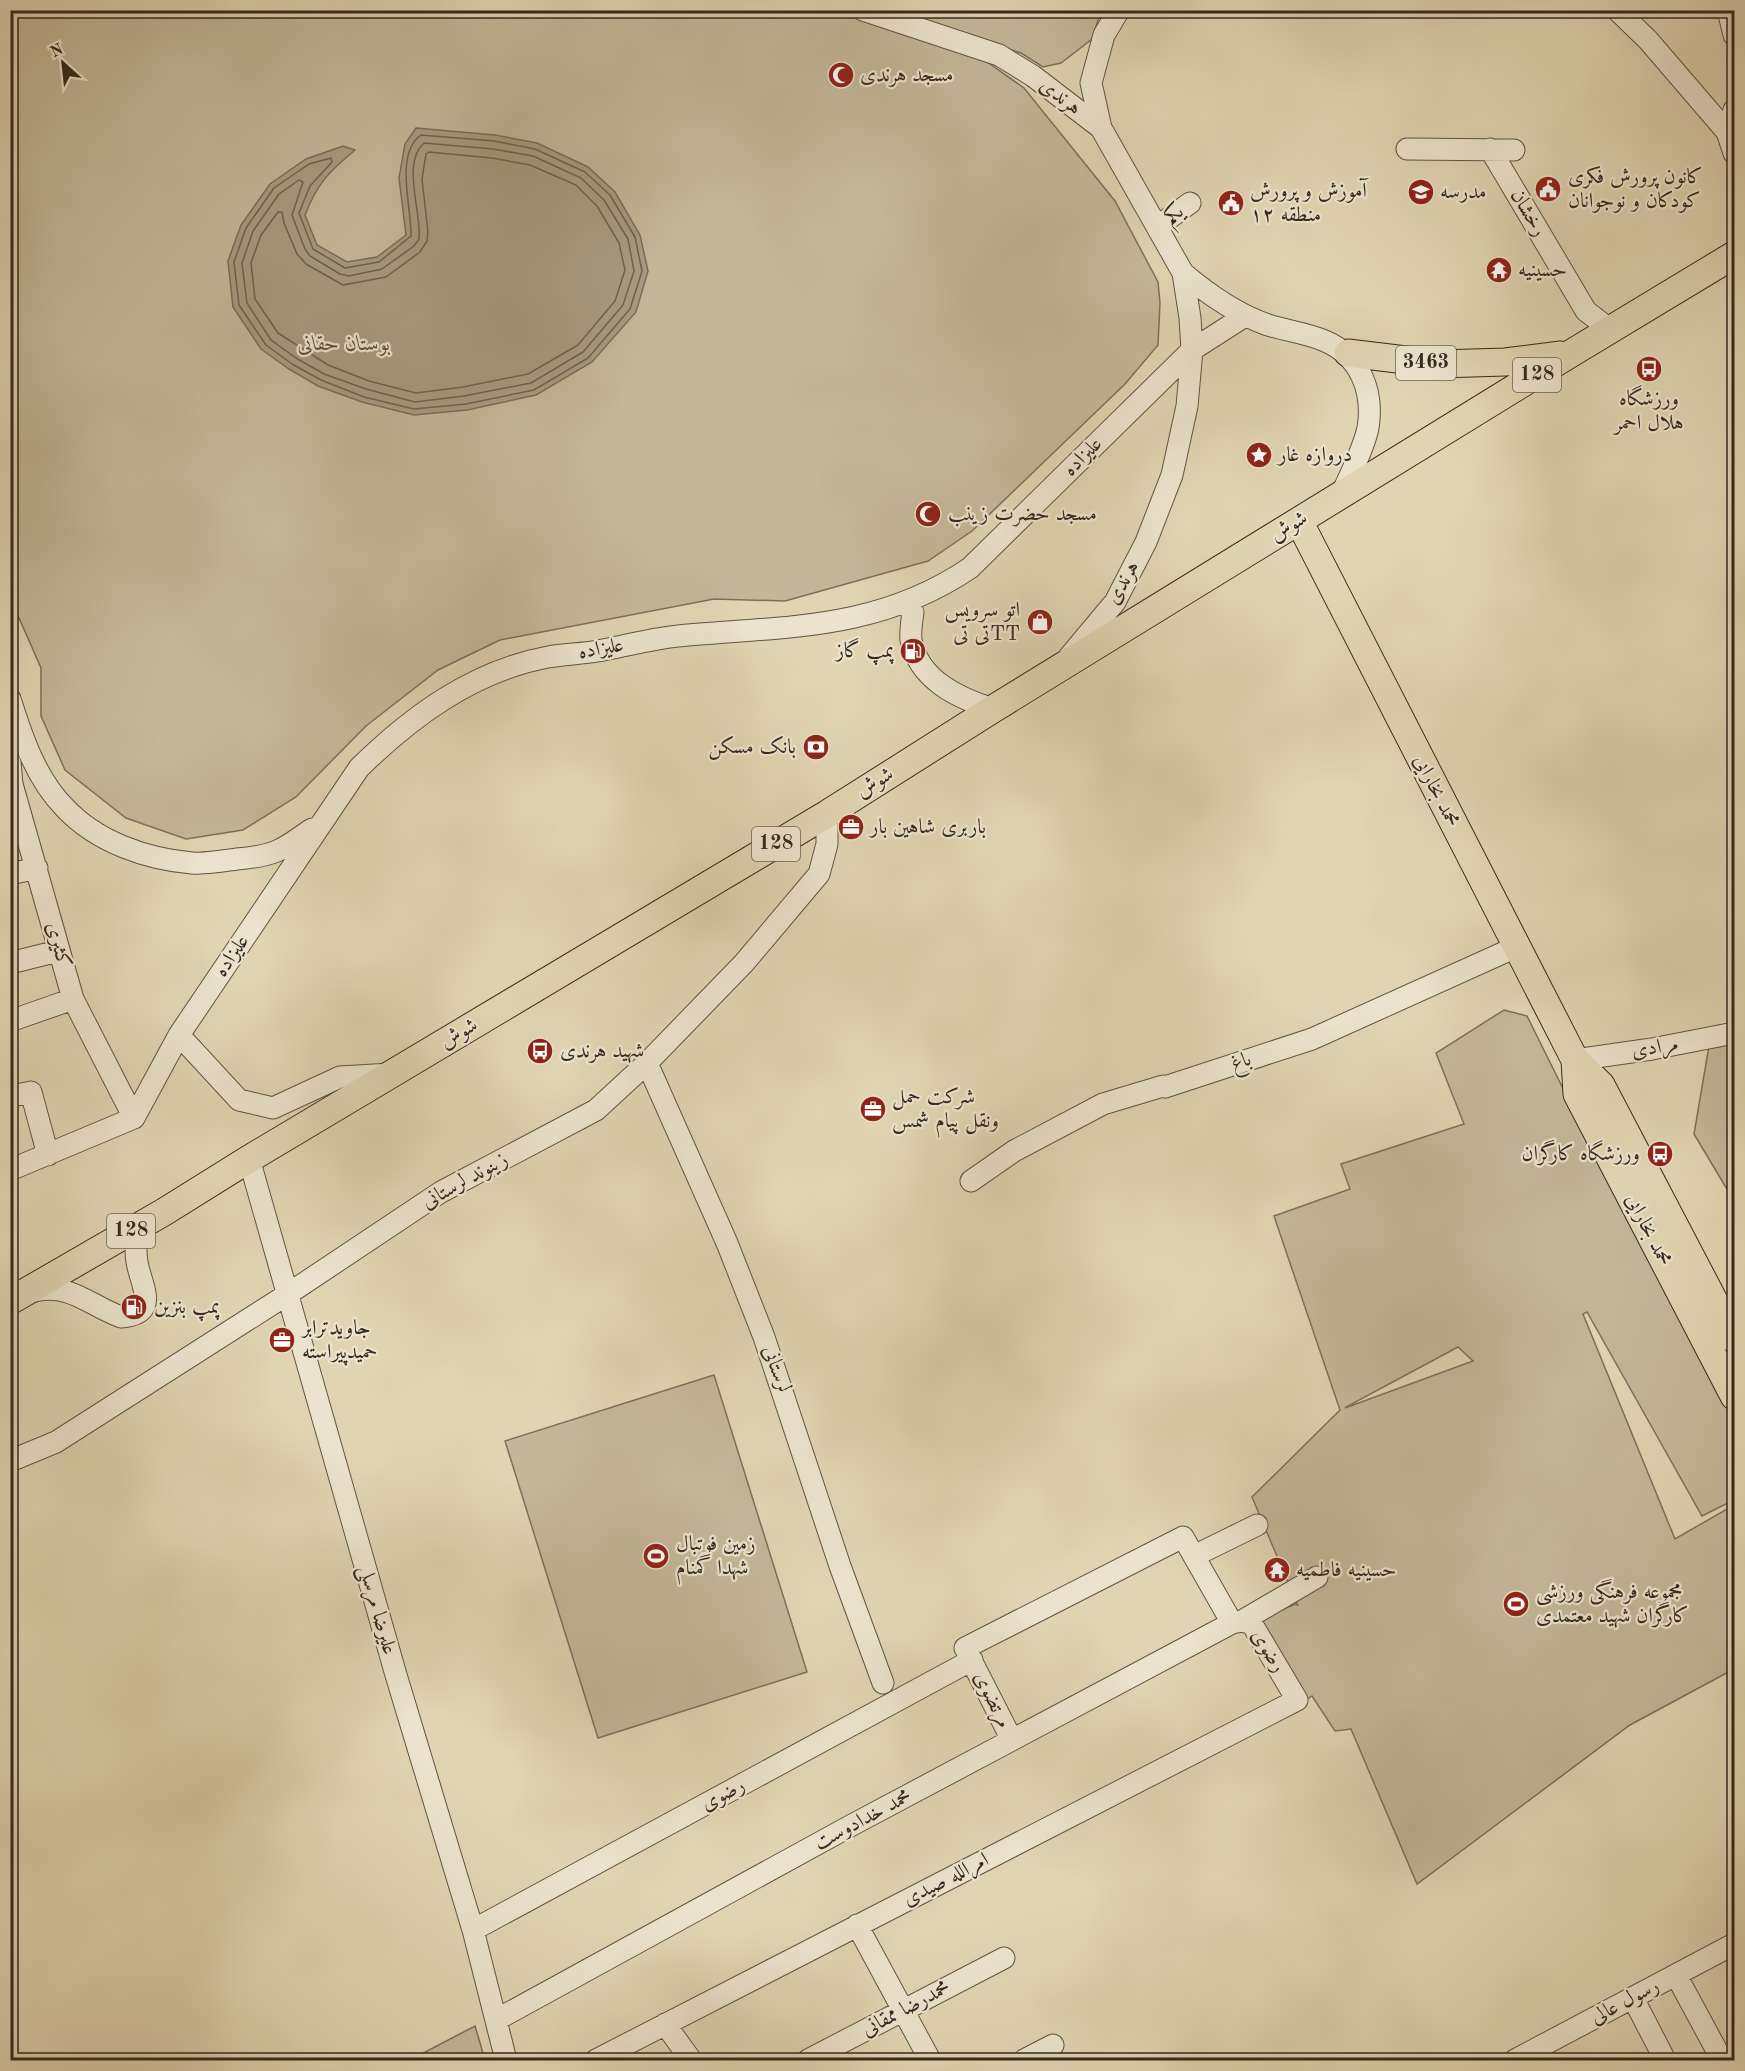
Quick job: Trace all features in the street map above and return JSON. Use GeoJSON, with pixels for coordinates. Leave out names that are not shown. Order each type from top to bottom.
{"type":"FeatureCollection","features":[{"type":"Feature","properties":{"kind":"main road","name":"شوش"},"geometry":{"type":"LineString","coordinates":[[16,1298],[827,814],[993,709],[1734,255]]}},
{"type":"Feature","properties":{"kind":"main road","name":"3463"},"geometry":{"type":"LineString","coordinates":[[1347,353],[1439,364],[1504,362],[1570,354]]}},
{"type":"Feature","properties":{"kind":"main road","name":"محمد بخارایی"},"geometry":{"type":"LineString","coordinates":[[1299,521],[1575,1059],[1601,1085],[1734,1339]]}},
{"type":"Feature","properties":{"kind":"main road","name":"محمد بخارایی"},"geometry":{"type":"LineString","coordinates":[[1575,1059],[1577,1094],[1734,1396]]}},
{"type":"Feature","properties":{"kind":"street","name":"هرندی"},"geometry":{"type":"LineString","coordinates":[[863,10],[999,55],[1033,76],[1101,128],[1183,273],[1192,350],[1187,406],[1172,475],[1146,542],[1115,602],[1059,669]]}},
{"type":"Feature","properties":{"kind":"street"},"geometry":{"type":"LineString","coordinates":[[1101,128],[1091,83],[1104,35],[1119,10]]}},
{"type":"Feature","properties":{"kind":"street"},"geometry":{"type":"LineString","coordinates":[[1617,10],[1648,40],[1727,132],[1734,153]]}},
{"type":"Feature","properties":{"kind":"street"},"geometry":{"type":"LineString","coordinates":[[1728,10],[1734,34]]}},
{"type":"Feature","properties":{"kind":"street"},"geometry":{"type":"LineString","coordinates":[[1727,132],[1734,110]]}},
{"type":"Feature","properties":{"kind":"street"},"geometry":{"type":"LineString","coordinates":[[1407,149],[1514,150]]}},
{"type":"Feature","properties":{"kind":"street","name":"رخشان"},"geometry":{"type":"LineString","coordinates":[[1490,150],[1586,311],[1612,331]]}},
{"type":"Feature","properties":{"kind":"street","name":"یکم"},"geometry":{"type":"LineString","coordinates":[[1157,227],[1190,203]]}},
{"type":"Feature","properties":{"kind":"street","name":"هرندی"},"geometry":{"type":"LineString","coordinates":[[1183,273],[1212,297],[1245,316],[1325,341],[1347,353]]}},
{"type":"Feature","properties":{"kind":"street","name":"علیزاده"},"geometry":{"type":"LineString","coordinates":[[134,1118],[179,1035],[359,768],[391,737],[439,702],[481,679],[548,657],[655,640],[823,624],[854,618],[920,596],[970,568],[1192,350],[1245,316]]}},
{"type":"Feature","properties":{"kind":"street","name":"3463"},"geometry":{"type":"LineString","coordinates":[[1341,496],[1368,428],[1367,387],[1359,368],[1347,353]]}},
{"type":"Feature","properties":{"kind":"street"},"geometry":{"type":"LineString","coordinates":[[913,612],[911,638],[924,670],[939,684],[969,701],[993,709]]}},
{"type":"Feature","properties":{"kind":"street"},"geometry":{"type":"LineString","coordinates":[[10,699],[21,735],[36,766],[64,808],[88,828],[113,843],[165,859],[194,863],[226,861],[253,858],[278,851],[320,824]]}},
{"type":"Feature","properties":{"kind":"street","name":"کثیری"},"geometry":{"type":"LineString","coordinates":[[10,762],[11,784],[73,999],[134,1118]]}},
{"type":"Feature","properties":{"kind":"street","name":"زینوند لرستانی"},"geometry":{"type":"LineString","coordinates":[[10,1461],[56,1442],[288,1294],[441,1192],[596,1110],[647,1063],[744,963],[819,874],[827,844],[827,814]]}},
{"type":"Feature","properties":{"kind":"street"},"geometry":{"type":"LineString","coordinates":[[10,874],[37,868]]}},
{"type":"Feature","properties":{"kind":"street","name":"باغ"},"geometry":{"type":"LineString","coordinates":[[971,1181],[1014,1151],[1103,1104],[1165,1087],[1312,1039],[1516,947]]}},
{"type":"Feature","properties":{"kind":"street"},"geometry":{"type":"LineString","coordinates":[[10,963],[58,951]]}},
{"type":"Feature","properties":{"kind":"street"},"geometry":{"type":"LineString","coordinates":[[10,1021],[73,999]]}},
{"type":"Feature","properties":{"kind":"street","name":"مرادی"},"geometry":{"type":"LineString","coordinates":[[1575,1059],[1652,1049],[1734,1034]]}},
{"type":"Feature","properties":{"kind":"street"},"geometry":{"type":"LineString","coordinates":[[179,1035],[239,1100],[273,1108],[340,1077],[392,1074]]}},
{"type":"Feature","properties":{"kind":"street","name":"لرستانی"},"geometry":{"type":"LineString","coordinates":[[647,1063],[727,1243],[764,1337],[840,1566],[883,1683]]}},
{"type":"Feature","properties":{"kind":"street"},"geometry":{"type":"LineString","coordinates":[[10,1091],[12,1096],[31,1092],[48,1155]]}},
{"type":"Feature","properties":{"kind":"street"},"geometry":{"type":"LineString","coordinates":[[10,1170],[134,1118]]}},
{"type":"Feature","properties":{"kind":"street","name":"علیرضا مرسلی"},"geometry":{"type":"LineString","coordinates":[[249,1159],[396,1675],[473,1930],[506,2061]]}},
{"type":"Feature","properties":{"kind":"street"},"geometry":{"type":"LineString","coordinates":[[16,1298],[41,1289],[61,1288],[121,1317],[131,1316],[143,1309],[146,1302],[136,1261],[138,1227]]}},
{"type":"Feature","properties":{"kind":"street"},"geometry":{"type":"LineString","coordinates":[[1194,1556],[1257,1526]]}},
{"type":"Feature","properties":{"kind":"street","name":"رضوی"},"geometry":{"type":"LineString","coordinates":[[473,1930],[972,1660],[965,1648],[1183,1537],[1237,1622],[1252,1624],[1297,1700]]}},
{"type":"Feature","properties":{"kind":"street","name":"محمد خدادوست"},"geometry":{"type":"LineString","coordinates":[[496,2020],[1011,1740],[1237,1622],[1317,1577]]}},
{"type":"Feature","properties":{"kind":"street","name":"مرتضوی"},"geometry":{"type":"LineString","coordinates":[[972,1660],[1011,1740]]}},
{"type":"Feature","properties":{"kind":"street","name":"امرالله صیدی"},"geometry":{"type":"LineString","coordinates":[[596,2061],[1297,1700]]}},
{"type":"Feature","properties":{"kind":"street"},"geometry":{"type":"LineString","coordinates":[[857,1925],[930,2061]]}},
{"type":"Feature","properties":{"kind":"street","name":"رسول عالی"},"geometry":{"type":"LineString","coordinates":[[1515,2061],[1734,1944]]}},
{"type":"Feature","properties":{"kind":"street","name":"محمدرضا ممقانی"},"geometry":{"type":"LineString","coordinates":[[808,2061],[1004,1958]]}},
{"type":"Feature","properties":{"kind":"street"},"geometry":{"type":"LineString","coordinates":[[1676,1975],[1722,2061]]}},
{"type":"Feature","properties":{"kind":"street"},"geometry":{"type":"LineString","coordinates":[[1633,1998],[1663,2056],[1663,2061]]}},
{"type":"Feature","properties":{"kind":"street"},"geometry":{"type":"LineString","coordinates":[[665,2024],[691,2061]]}},
{"type":"Feature","properties":{"kind":"street"},"geometry":{"type":"LineString","coordinates":[[1024,2061],[1053,2045]]}},
{"type":"Feature","properties":{"kind":"green space","name":"بوستان حقانی"},"geometry":{"type":"Polygon","coordinates":[[[10,11],[832,11],[973,52],[1024,88],[1115,201],[1158,282],[1160,303],[1158,345],[1125,384],[972,531],[928,561],[785,601],[714,599],[500,640],[438,670],[366,726],[296,797],[243,830],[186,839],[126,818],[65,770],[41,716],[41,668],[19,618],[11,611],[10,11]]]}},
{"type":"Feature","properties":{"kind":"green space"},"geometry":{"type":"Polygon","coordinates":[[[893,11],[1101,11],[1092,39],[1061,63],[1043,67],[1021,53],[893,11]]]}},
{"type":"Feature","properties":{"kind":"green space","name":"مجموعه فرهنگی ورزشی کارگران شهید معتمدی"},"geometry":{"type":"Polygon","coordinates":[[[1504,1010],[1527,1016],[1734,1422],[1734,1500],[1702,1516],[1587,1312],[1583,1314],[1675,1539],[1734,1505],[1734,1669],[1630,1725],[1417,1884],[1351,1729],[1335,1731],[1312,1696],[1306,1700],[1258,1619],[1296,1604],[1298,1606],[1252,1497],[1340,1410],[1274,1216],[1350,1189],[1341,1164],[1464,1124],[1436,1053],[1504,1010]],[[1458,1347],[1345,1408],[1473,1361],[1458,1347]]]}},
{"type":"Feature","properties":{"kind":"green space"},"geometry":{"type":"Polygon","coordinates":[[[1734,1042],[1734,1201],[1694,1134],[1709,1046],[1734,1042]]]}},
{"type":"Feature","properties":{"kind":"green space","name":"زمین فوتبال شهدا گمنام"},"geometry":{"type":"Polygon","coordinates":[[[714,1375],[807,1672],[598,1738],[505,1441],[714,1375]]]}},
{"type":"Feature","properties":{"kind":"green space"},"geometry":{"type":"Polygon","coordinates":[[[475,2026],[485,2060],[410,2060],[475,2026]]]}},
{"type":"Feature","properties":{"kind":"water"},"geometry":{"type":"Polygon","coordinates":[[[416,128],[495,135],[537,143],[588,167],[615,192],[640,235],[648,271],[636,312],[592,362],[536,395],[467,410],[414,415],[362,402],[318,386],[261,349],[233,307],[228,261],[241,225],[270,184],[306,159],[343,146],[355,150],[325,178],[305,215],[317,245],[347,262],[377,257],[406,235],[399,178],[405,144],[416,128]]]}},
{"type":"Feature","properties":{"kind":"place","name":"مسجد هرندی"},"geometry":{"type":"Point","coordinates":[841,75]}},
{"type":"Feature","properties":{"kind":"place","name":"کانون پرورش فکری کودکان و نوجوانان"},"geometry":{"type":"Point","coordinates":[1548,189]}},
{"type":"Feature","properties":{"kind":"place","name":"مدرسه"},"geometry":{"type":"Point","coordinates":[1421,192]}},
{"type":"Feature","properties":{"kind":"place","name":"آموزش و پرورش منطقه ۱۲"},"geometry":{"type":"Point","coordinates":[1231,203]}},
{"type":"Feature","properties":{"kind":"place","name":"حسینیه"},"geometry":{"type":"Point","coordinates":[1499,270]}},
{"type":"Feature","properties":{"kind":"place","name":"ورزشگاه هلال احمر"},"geometry":{"type":"Point","coordinates":[1649,369]}},
{"type":"Feature","properties":{"kind":"place","name":"دروازه غار"},"geometry":{"type":"Point","coordinates":[1259,455]}},
{"type":"Feature","properties":{"kind":"place","name":"مسجد حضرت زینب"},"geometry":{"type":"Point","coordinates":[928,514]}},
{"type":"Feature","properties":{"kind":"place","name":"اتو سرویس تی تیTT"},"geometry":{"type":"Point","coordinates":[1040,622]}},
{"type":"Feature","properties":{"kind":"place","name":"پمپ گاز"},"geometry":{"type":"Point","coordinates":[913,651]}},
{"type":"Feature","properties":{"kind":"place","name":"بانک مسکن"},"geometry":{"type":"Point","coordinates":[816,747]}},
{"type":"Feature","properties":{"kind":"place","name":"باربری شاهین بار"},"geometry":{"type":"Point","coordinates":[851,827]}},
{"type":"Feature","properties":{"kind":"place","name":"شهید هرندی"},"geometry":{"type":"Point","coordinates":[540,1051]}},
{"type":"Feature","properties":{"kind":"place","name":"شرکت حمل ونقل پیام شمس"},"geometry":{"type":"Point","coordinates":[873,1109]}},
{"type":"Feature","properties":{"kind":"place","name":"ورزشگاه کارگران"},"geometry":{"type":"Point","coordinates":[1660,1154]}},
{"type":"Feature","properties":{"kind":"place","name":"پمپ بنزین"},"geometry":{"type":"Point","coordinates":[134,1307]}},
{"type":"Feature","properties":{"kind":"place","name":"جاویدترابر حمیدپیراسته"},"geometry":{"type":"Point","coordinates":[282,1340]}},
{"type":"Feature","properties":{"kind":"place","name":"زمین فوتبال شهدا گمنام"},"geometry":{"type":"Point","coordinates":[656,1556]}},
{"type":"Feature","properties":{"kind":"place","name":"حسینیه فاطمیه"},"geometry":{"type":"Point","coordinates":[1277,1570]}},
{"type":"Feature","properties":{"kind":"place","name":"مجموعه فرهنگی ورزشی کارگران شهید معتمدی"},"geometry":{"type":"Point","coordinates":[1516,1604]}}]}
